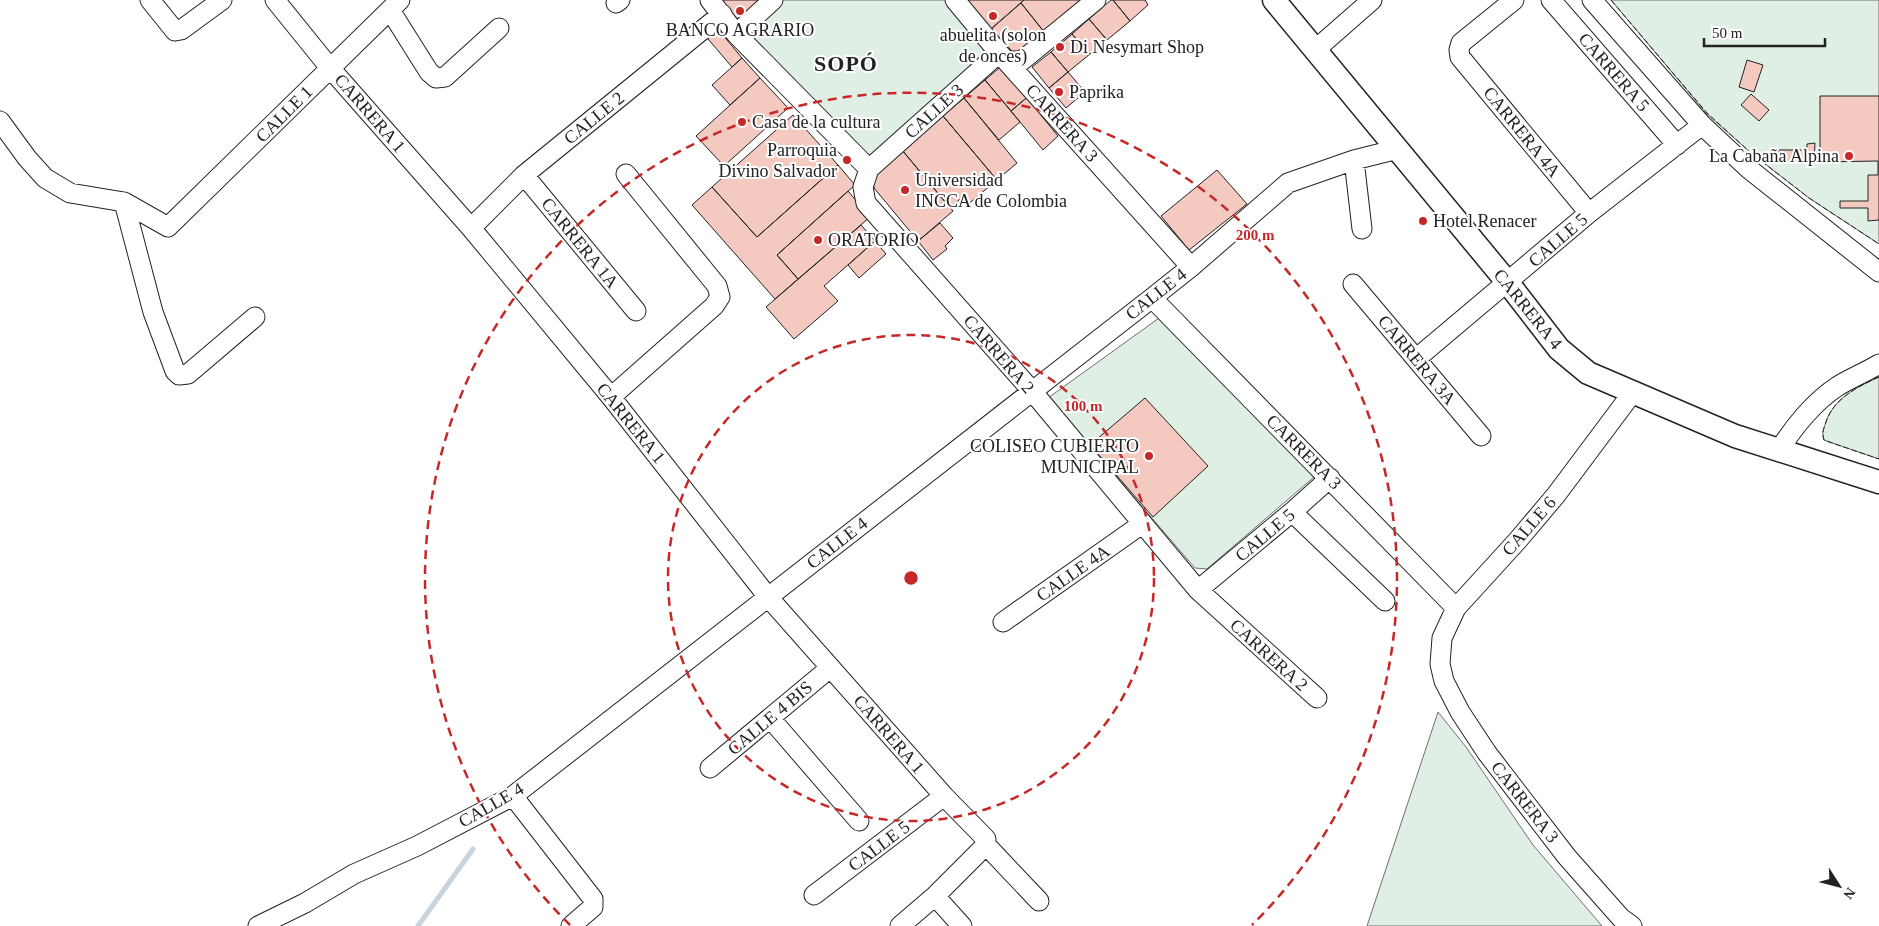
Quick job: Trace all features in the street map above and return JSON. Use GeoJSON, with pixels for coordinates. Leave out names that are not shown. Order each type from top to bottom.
{"type":"FeatureCollection","features":[{"type":"Feature","properties":{"kind":"main road","name":"CARRERA 4"},"geometry":{"type":"LineString","coordinates":[[1274,0],[1508,283],[1558,350],[1588,373],[1735,436],[1879,482]]}},
{"type":"Feature","properties":{"kind":"street"},"geometry":{"type":"LineString","coordinates":[[150,0],[175,30],[181,30],[222,0]]}},
{"type":"Feature","properties":{"kind":"street","name":"CARRERA 1"},"geometry":{"type":"LineString","coordinates":[[275,0],[330,68],[471,228],[610,397],[768,597],[944,796],[986,839],[986,845],[1039,901]]}},
{"type":"Feature","properties":{"kind":"street"},"geometry":{"type":"LineString","coordinates":[[710,0],[736,34],[869,168]]}},
{"type":"Feature","properties":{"kind":"street"},"geometry":{"type":"LineString","coordinates":[[736,34],[773,0]]}},
{"type":"Feature","properties":{"kind":"street","name":"CARRERA 3"},"geometry":{"type":"LineString","coordinates":[[955,0],[999,53],[1190,267]]}},
{"type":"Feature","properties":{"kind":"street"},"geometry":{"type":"LineString","coordinates":[[1013,68],[1096,0]]}},
{"type":"Feature","properties":{"kind":"street"},"geometry":{"type":"LineString","coordinates":[[1315,50],[1372,0]]}},
{"type":"Feature","properties":{"kind":"street","name":"CARRERA 4A"},"geometry":{"type":"LineString","coordinates":[[1514,0],[1461,43],[1460,57],[1589,213]]}},
{"type":"Feature","properties":{"kind":"street","name":"CARRERA 5"},"geometry":{"type":"LineString","coordinates":[[1551,0],[1677,145]]}},
{"type":"Feature","properties":{"kind":"street","name":"CARRERA 5"},"geometry":{"type":"LineString","coordinates":[[1592,0],[1702,125],[1749,169],[1879,272]]}},
{"type":"Feature","properties":{"kind":"street"},"geometry":{"type":"LineString","coordinates":[[395,5],[429,72],[436,78],[445,77],[499,28]]}},
{"type":"Feature","properties":{"kind":"street","name":"CALLE 1"},"geometry":{"type":"LineString","coordinates":[[124,202],[168,228],[395,5]]}},
{"type":"Feature","properties":{"kind":"street","name":"CALLE 2"},"geometry":{"type":"LineString","coordinates":[[471,228],[524,174],[722,14]]}},
{"type":"Feature","properties":{"kind":"street","name":"CALLE 3"},"geometry":{"type":"LineString","coordinates":[[869,168],[999,53]]}},
{"type":"Feature","properties":{"kind":"street"},"geometry":{"type":"LineString","coordinates":[[0,121],[27,158],[45,178],[70,193],[124,202],[153,312],[175,371],[180,375],[188,374],[255,317]]}},
{"type":"Feature","properties":{"kind":"street","name":"CALLE 5"},"geometry":{"type":"LineString","coordinates":[[1417,358],[1589,213],[1702,125]]}},
{"type":"Feature","properties":{"kind":"street","name":"CALLE 4"},"geometry":{"type":"LineString","coordinates":[[260,924],[305,903],[354,874],[418,846],[513,796],[1152,298],[1288,183],[1354,160],[1398,149]]}},
{"type":"Feature","properties":{"kind":"street"},"geometry":{"type":"LineString","coordinates":[[1354,160],[1362,229]]}},
{"type":"Feature","properties":{"kind":"street","name":"CARRERA 2"},"geometry":{"type":"LineString","coordinates":[[869,168],[863,187],[866,203],[1032,391],[1198,590],[1318,698]]}},
{"type":"Feature","properties":{"kind":"street","name":"CARRERA 1A"},"geometry":{"type":"LineString","coordinates":[[524,174],[636,311]]}},
{"type":"Feature","properties":{"kind":"street"},"geometry":{"type":"LineString","coordinates":[[610,397],[714,306],[720,297],[717,286],[626,174]]}},
{"type":"Feature","properties":{"kind":"street","name":"CARRERA 3A"},"geometry":{"type":"LineString","coordinates":[[1353,284],[1481,436]]}},
{"type":"Feature","properties":{"kind":"street","name":"CARRERA 3"},"geometry":{"type":"LineString","coordinates":[[1152,298],[1456,608]]}},
{"type":"Feature","properties":{"kind":"street"},"geometry":{"type":"LineString","coordinates":[[1779,451],[1799,420],[1836,388],[1879,364]]}},
{"type":"Feature","properties":{"kind":"street","name":"CALLE 6"},"geometry":{"type":"LineString","coordinates":[[1440,664],[1442,638],[1456,608],[1556,495],[1633,392]]}},
{"type":"Feature","properties":{"kind":"street","name":"CALLE 5"},"geometry":{"type":"LineString","coordinates":[[1198,590],[1330,478]]}},
{"type":"Feature","properties":{"kind":"street"},"geometry":{"type":"LineString","coordinates":[[1292,512],[1385,601]]}},
{"type":"Feature","properties":{"kind":"street","name":"CALLE 4A"},"geometry":{"type":"LineString","coordinates":[[1003,622],[1142,524]]}},
{"type":"Feature","properties":{"kind":"street","name":"CARRERA 3"},"geometry":{"type":"LineString","coordinates":[[1440,664],[1444,681],[1460,712],[1487,753],[1567,857],[1622,918],[1632,926]]}},
{"type":"Feature","properties":{"kind":"street","name":"CALLE 4 BIS"},"geometry":{"type":"LineString","coordinates":[[710,768],[830,668]]}},
{"type":"Feature","properties":{"kind":"street"},"geometry":{"type":"LineString","coordinates":[[770,718],[859,821]]}},
{"type":"Feature","properties":{"kind":"street"},"geometry":{"type":"LineString","coordinates":[[513,796],[593,899],[593,907],[571,926]]}},
{"type":"Feature","properties":{"kind":"street","name":"CALLE 5"},"geometry":{"type":"LineString","coordinates":[[814,895],[944,796]]}},
{"type":"Feature","properties":{"kind":"street"},"geometry":{"type":"LineString","coordinates":[[900,926],[935,896],[986,845]]}},
{"type":"Feature","properties":{"kind":"street"},"geometry":{"type":"LineString","coordinates":[[935,896],[962,926]]}},
{"type":"Feature","properties":{"kind":"green space"},"geometry":{"type":"Polygon","coordinates":[[[773,0],[955,0],[999,53],[869,169],[736,34],[773,0]]]}},
{"type":"Feature","properties":{"kind":"green space"},"geometry":{"type":"Polygon","coordinates":[[[1611,0],[1879,0],[1879,244],[1809,198],[1751,153],[1707,114],[1611,0]]]}},
{"type":"Feature","properties":{"kind":"green space"},"geometry":{"type":"Polygon","coordinates":[[[1159,318],[1314,477],[1207,569],[1195,568],[1048,398],[1159,318]]]}},
{"type":"Feature","properties":{"kind":"green space"},"geometry":{"type":"Polygon","coordinates":[[[1879,377],[1879,459],[1824,440],[1823,434],[1828,416],[1839,401],[1862,385],[1879,377]]]}},
{"type":"Feature","properties":{"kind":"green space"},"geometry":{"type":"Polygon","coordinates":[[[1438,712],[1466,747],[1533,845],[1602,926],[1367,926],[1438,712]]]}},
{"type":"Feature","properties":{"kind":"building","name":"BANCO AGRARIO"},"geometry":{"type":"Polygon","coordinates":[[[719,0],[762,0],[740,22],[719,0]]]}},
{"type":"Feature","properties":{"kind":"building","name":"abuelita (solon de onces)"},"geometry":{"type":"Polygon","coordinates":[[[966,0],[1024,0],[991,29],[966,0]]]}},
{"type":"Feature","properties":{"kind":"building"},"geometry":{"type":"Polygon","coordinates":[[[1024,0],[1082,0],[1045,33],[1021,3],[1024,0]]]}},
{"type":"Feature","properties":{"kind":"building"},"geometry":{"type":"Polygon","coordinates":[[[1111,0],[1130,21],[1107,40],[1089,19],[1111,0]]]}},
{"type":"Feature","properties":{"kind":"building"},"geometry":{"type":"Polygon","coordinates":[[[1113,0],[1145,0],[1148,5],[1130,21],[1113,0]]]}},
{"type":"Feature","properties":{"kind":"building"},"geometry":{"type":"Polygon","coordinates":[[[1021,3],[1045,33],[1021,51],[1012,51],[991,29],[1021,3]]]}},
{"type":"Feature","properties":{"kind":"building"},"geometry":{"type":"Polygon","coordinates":[[[1089,19],[1107,40],[1090,54],[1072,34],[1089,19]]]}},
{"type":"Feature","properties":{"kind":"building"},"geometry":{"type":"Polygon","coordinates":[[[713,23],[742,58],[732,67],[702,32],[713,23]]]}},
{"type":"Feature","properties":{"kind":"building"},"geometry":{"type":"Polygon","coordinates":[[[1072,34],[1090,54],[1068,72],[1051,52],[1072,34]]]}},
{"type":"Feature","properties":{"kind":"building"},"geometry":{"type":"Polygon","coordinates":[[[1051,52],[1068,72],[1049,88],[1032,67],[1051,52]]]}},
{"type":"Feature","properties":{"kind":"building"},"geometry":{"type":"Polygon","coordinates":[[[742,58],[760,78],[730,105],[712,85],[742,58]]]}},
{"type":"Feature","properties":{"kind":"building"},"geometry":{"type":"Polygon","coordinates":[[[1747,60],[1763,65],[1754,92],[1739,87],[1747,60]]]}},
{"type":"Feature","properties":{"kind":"building"},"geometry":{"type":"Polygon","coordinates":[[[1005,63],[1031,94],[1011,111],[985,80],[1005,63]]]}},
{"type":"Feature","properties":{"kind":"building"},"geometry":{"type":"Polygon","coordinates":[[[1068,72],[1085,92],[1066,108],[1049,88],[1068,72]]]}},
{"type":"Feature","properties":{"kind":"building","name":"Casa de la cultura"},"geometry":{"type":"Polygon","coordinates":[[[760,78],[788,108],[724,166],[696,136],[760,78]]]}},
{"type":"Feature","properties":{"kind":"building"},"geometry":{"type":"Polygon","coordinates":[[[985,80],[1020,122],[999,140],[964,98],[985,80]]]}},
{"type":"Feature","properties":{"kind":"building"},"geometry":{"type":"Polygon","coordinates":[[[1031,94],[1044,110],[1040,114],[1058,136],[1043,150],[1011,111],[1031,94]]]}},
{"type":"Feature","properties":{"kind":"building"},"geometry":{"type":"Polygon","coordinates":[[[1751,94],[1769,110],[1759,121],[1741,105],[1751,94]]]}},
{"type":"Feature","properties":{"kind":"building","name":"La Cabaña Alpina"},"geometry":{"type":"Polygon","coordinates":[[[1820,96],[1879,96],[1879,220],[1868,221],[1868,208],[1840,208],[1840,201],[1868,201],[1868,175],[1878,175],[1878,161],[1820,162],[1820,96]]]}},
{"type":"Feature","properties":{"kind":"building"},"geometry":{"type":"Polygon","coordinates":[[[964,98],[1017,163],[997,180],[943,116],[964,98]]]}},
{"type":"Feature","properties":{"kind":"building"},"geometry":{"type":"Polygon","coordinates":[[[793,115],[838,165],[757,237],[712,187],[793,115]]]}},
{"type":"Feature","properties":{"kind":"building"},"geometry":{"type":"Polygon","coordinates":[[[943,116],[997,180],[966,206],[960,199],[950,208],[902,150],[943,116]]]}},
{"type":"Feature","properties":{"kind":"building"},"geometry":{"type":"Polygon","coordinates":[[[1815,143],[1814,161],[1778,161],[1778,150],[1807,150],[1807,144],[1815,143]]]}},
{"type":"Feature","properties":{"kind":"building"},"geometry":{"type":"Polygon","coordinates":[[[902,150],[953,211],[918,241],[874,188],[872,175],[902,150]]]}},
{"type":"Feature","properties":{"kind":"building"},"geometry":{"type":"Polygon","coordinates":[[[838,165],[855,185],[777,255],[798,279],[775,299],[692,205],[712,187],[757,237],[838,165]]]}},
{"type":"Feature","properties":{"kind":"building"},"geometry":{"type":"Polygon","coordinates":[[[1217,170],[1247,204],[1189,250],[1161,216],[1217,170]]]}},
{"type":"Feature","properties":{"kind":"building","name":"ORATORIO"},"geometry":{"type":"Polygon","coordinates":[[[848,191],[870,217],[798,279],[777,255],[848,191]]]}},
{"type":"Feature","properties":{"kind":"building"},"geometry":{"type":"Polygon","coordinates":[[[940,223],[953,238],[945,246],[947,249],[933,260],[918,241],[940,223]]]}},
{"type":"Feature","properties":{"kind":"building"},"geometry":{"type":"Polygon","coordinates":[[[861,225],[875,241],[824,286],[838,301],[794,339],[766,307],[861,225]]]}},
{"type":"Feature","properties":{"kind":"building"},"geometry":{"type":"Polygon","coordinates":[[[875,241],[886,254],[859,278],[848,265],[875,241]]]}},
{"type":"Feature","properties":{"kind":"building","name":"COLISEO CUBIERTO MUNICIPAL"},"geometry":{"type":"Polygon","coordinates":[[[1145,398],[1208,466],[1153,517],[1090,445],[1145,398]]]}},
{"type":"Feature","properties":{"kind":"waterway"},"geometry":{"type":"LineString","coordinates":[[418,926],[473,849]]}},
{"type":"Feature","properties":{"kind":"fence"},"geometry":{"type":"LineString","coordinates":[[1611,0],[1707,113],[1751,153],[1809,198],[1879,244]]}},
{"type":"Feature","properties":{"kind":"fence"},"geometry":{"type":"LineString","coordinates":[[1879,377],[1862,385],[1839,401],[1828,416],[1823,434],[1824,440],[1879,459]]}},
{"type":"Feature","properties":{"kind":"place","name":"BANCO AGRARIO"},"geometry":{"type":"Point","coordinates":[740,11]}},
{"type":"Feature","properties":{"kind":"place","name":"abuelita (solon de onces)"},"geometry":{"type":"Point","coordinates":[993,16]}},
{"type":"Feature","properties":{"kind":"place","name":"Di Nesymart Shop"},"geometry":{"type":"Point","coordinates":[1060,47]}},
{"type":"Feature","properties":{"kind":"place","name":"Paprika"},"geometry":{"type":"Point","coordinates":[1059,92]}},
{"type":"Feature","properties":{"kind":"place","name":"Casa de la cultura"},"geometry":{"type":"Point","coordinates":[742,122]}},
{"type":"Feature","properties":{"kind":"place","name":"La Cabaña Alpina"},"geometry":{"type":"Point","coordinates":[1849,156]}},
{"type":"Feature","properties":{"kind":"place","name":"Parroquia Divino Salvador"},"geometry":{"type":"Point","coordinates":[847,160]}},
{"type":"Feature","properties":{"kind":"place","name":"Universidad INCCA de Colombia"},"geometry":{"type":"Point","coordinates":[905,190]}},
{"type":"Feature","properties":{"kind":"place","name":"Hotel Renacer"},"geometry":{"type":"Point","coordinates":[1423,221]}},
{"type":"Feature","properties":{"kind":"place","name":"ORATORIO"},"geometry":{"type":"Point","coordinates":[818,240]}},
{"type":"Feature","properties":{"kind":"place","name":"COLISEO CUBIERTO MUNICIPAL"},"geometry":{"type":"Point","coordinates":[1149,456]}},
{"type":"Feature","properties":{"kind":"district","name":"SOPÓ"},"geometry":{"type":"Point","coordinates":[846,63]}}]}
